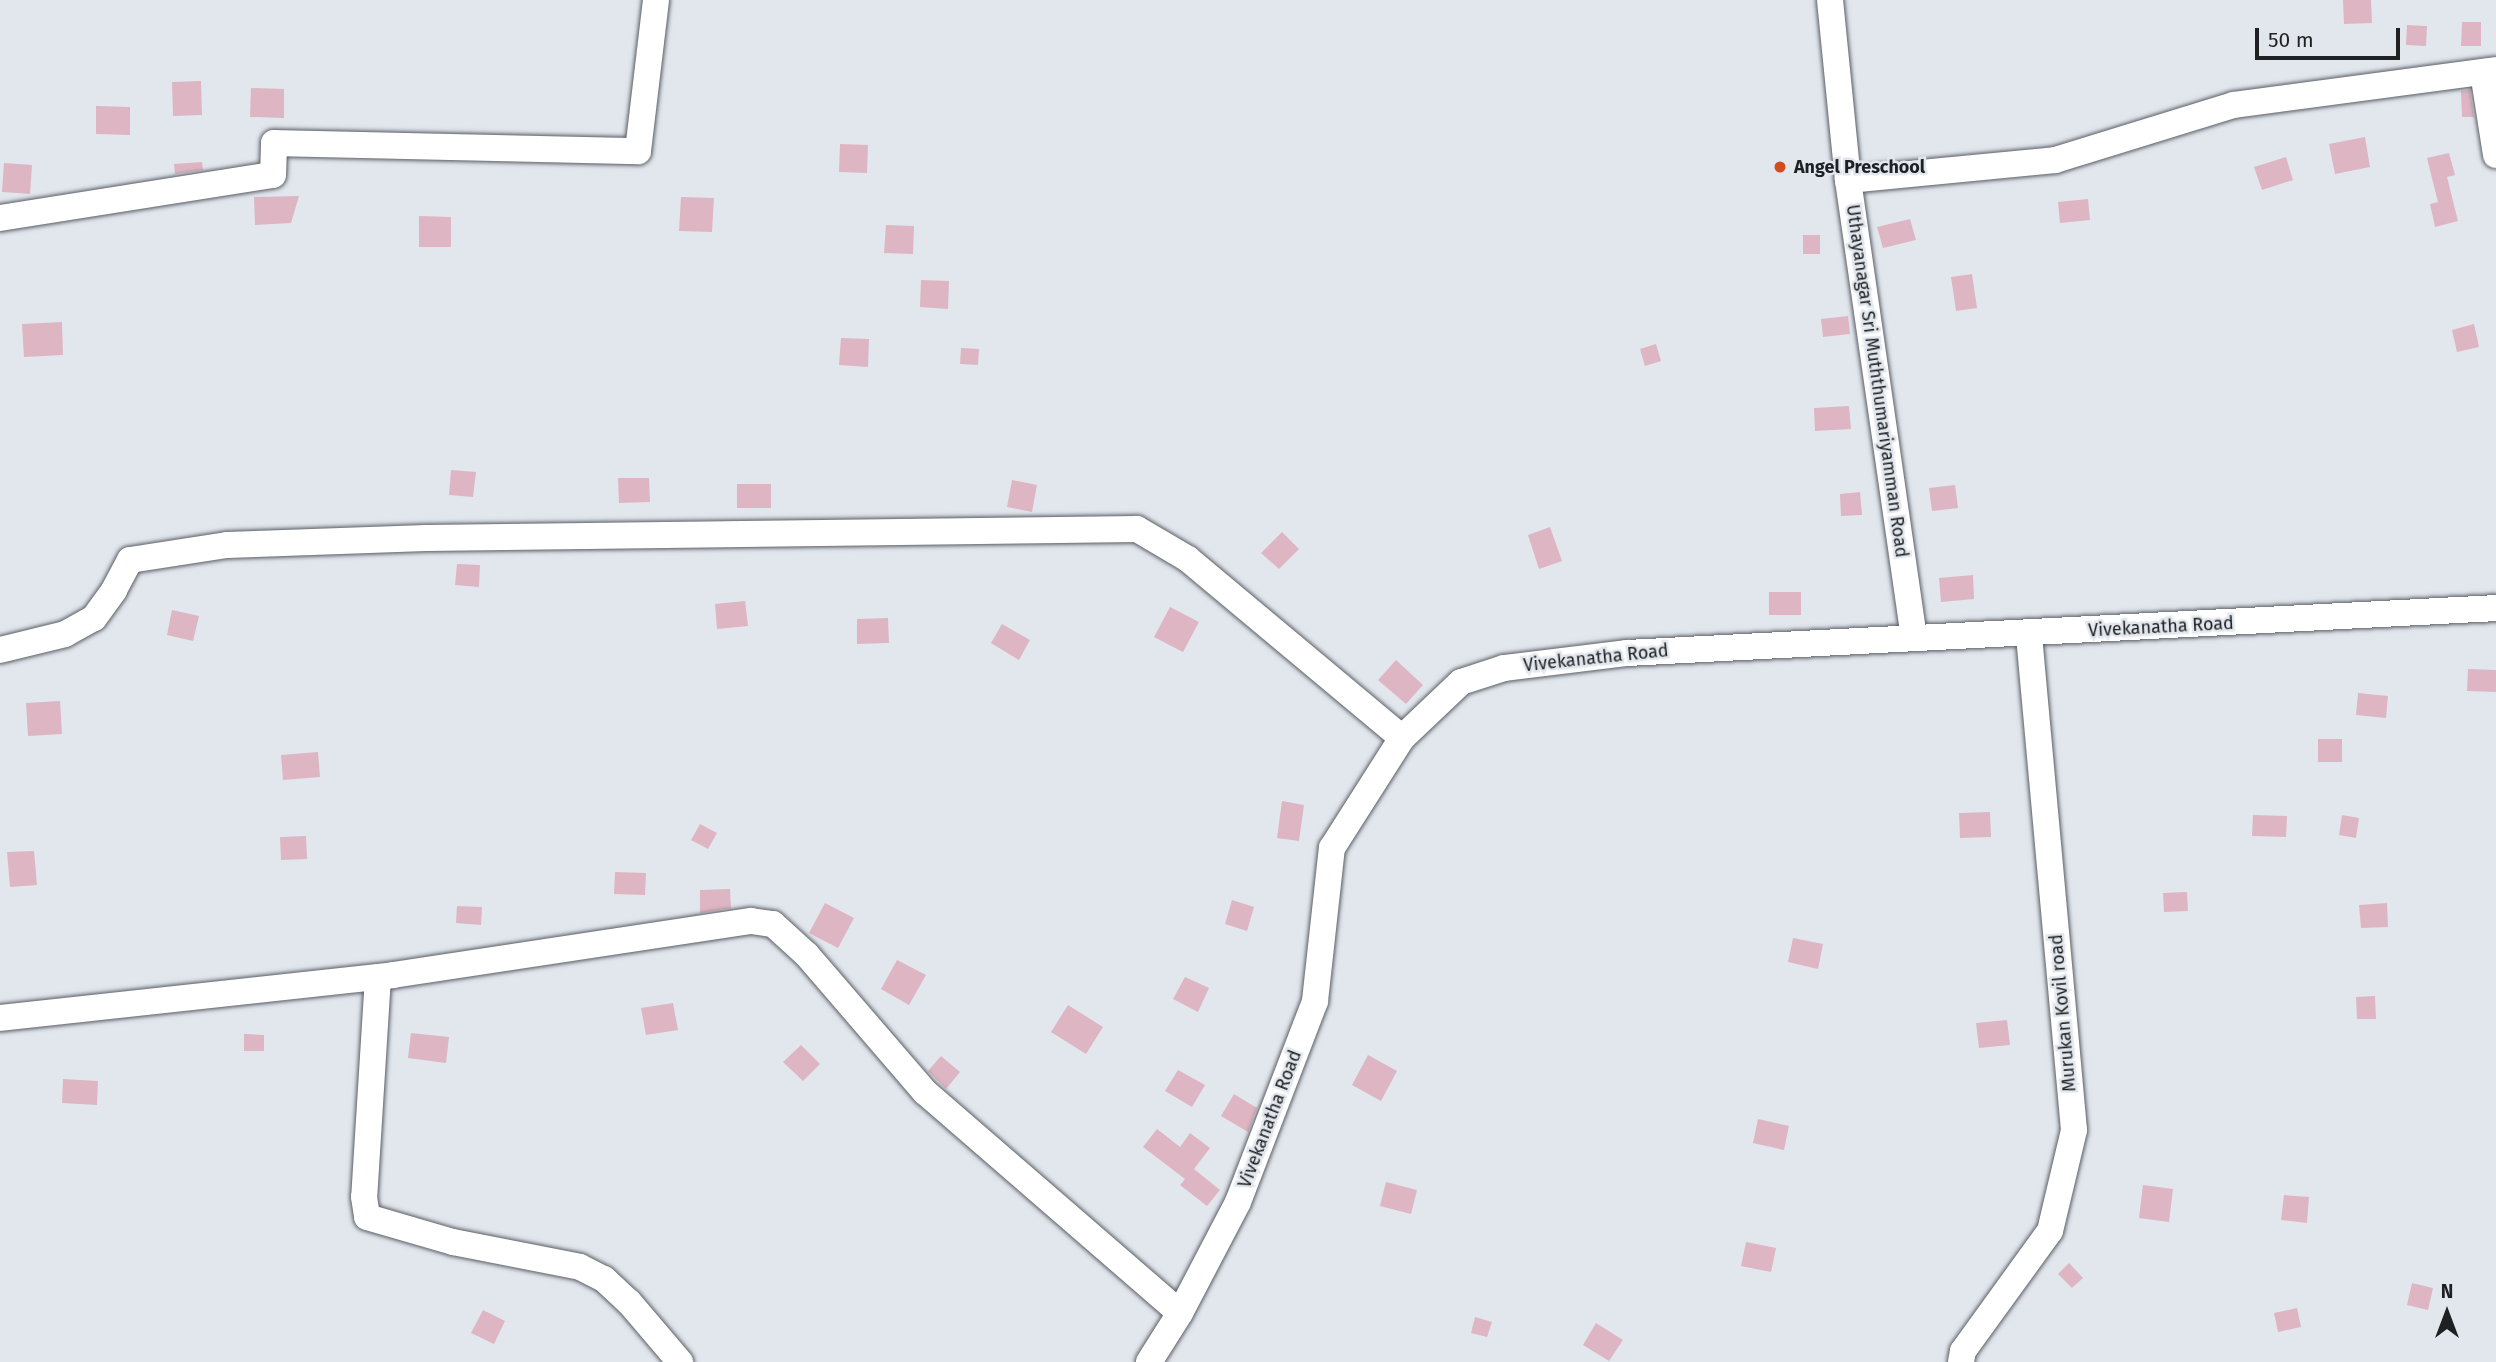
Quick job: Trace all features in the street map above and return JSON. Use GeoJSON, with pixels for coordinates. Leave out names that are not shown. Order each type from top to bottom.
{"type":"FeatureCollection","features":[{"type":"Feature","properties":{"kind":"street"},"geometry":{"type":"LineString","coordinates":[[0,218],[273,175],[274,142],[638,151],[656,0]]}},
{"type":"Feature","properties":{"kind":"street","name":"Uthayanagar Sri Muththumariyamman Road"},"geometry":{"type":"LineString","coordinates":[[1830,0],[1848,180],[1914,636]]}},
{"type":"Feature","properties":{"kind":"street"},"geometry":{"type":"LineString","coordinates":[[1848,180],[2055,160],[2235,105],[2490,71],[2496,155]]}},
{"type":"Feature","properties":{"kind":"street"},"geometry":{"type":"LineString","coordinates":[[0,650],[65,634],[94,618],[114,590],[130,560],[227,545],[426,538],[1138,529],[1188,559],[1402,738]]}},
{"type":"Feature","properties":{"kind":"street","name":"Vivekanatha Road"},"geometry":{"type":"LineString","coordinates":[[1149,1362],[1180,1313],[1238,1202],[1315,1001],[1332,848],[1402,738],[1461,682],[1504,667],[1627,653],[1914,636],[2029,634],[2496,608]]}},
{"type":"Feature","properties":{"kind":"street","name":"Murukan Kovil road"},"geometry":{"type":"LineString","coordinates":[[1962,1362],[1963,1351],[2050,1231],[2074,1130],[2029,634]]}},
{"type":"Feature","properties":{"kind":"street"},"geometry":{"type":"LineString","coordinates":[[0,1018],[378,977],[751,921],[773,924],[807,955],[925,1092],[1180,1313]]}},
{"type":"Feature","properties":{"kind":"street"},"geometry":{"type":"LineString","coordinates":[[378,977],[364,1197],[366,1217],[453,1242],[580,1267],[604,1279],[629,1302],[680,1362]]}},
{"type":"Feature","properties":{"kind":"building"},"geometry":{"type":"Polygon","coordinates":[[[2343,0],[2371,0],[2372,23],[2344,24],[2343,0]]]}},
{"type":"Feature","properties":{"kind":"building"},"geometry":{"type":"Polygon","coordinates":[[[2462,22],[2481,22],[2481,46],[2461,46],[2462,22]]]}},
{"type":"Feature","properties":{"kind":"building"},"geometry":{"type":"Polygon","coordinates":[[[2407,25],[2427,26],[2426,46],[2406,45],[2407,25]]]}},
{"type":"Feature","properties":{"kind":"building"},"geometry":{"type":"Polygon","coordinates":[[[201,81],[202,115],[173,116],[172,82],[201,81]]]}},
{"type":"Feature","properties":{"kind":"building"},"geometry":{"type":"Polygon","coordinates":[[[251,88],[284,89],[284,118],[250,117],[251,88]]]}},
{"type":"Feature","properties":{"kind":"building"},"geometry":{"type":"Polygon","coordinates":[[[2470,90],[2474,117],[2462,117],[2461,91],[2470,90]]]}},
{"type":"Feature","properties":{"kind":"building"},"geometry":{"type":"Polygon","coordinates":[[[96,106],[130,107],[130,135],[96,134],[96,106]]]}},
{"type":"Feature","properties":{"kind":"building"},"geometry":{"type":"Polygon","coordinates":[[[2365,137],[2370,167],[2335,174],[2329,144],[2365,137]]]}},
{"type":"Feature","properties":{"kind":"building"},"geometry":{"type":"Polygon","coordinates":[[[840,144],[868,145],[867,173],[839,172],[840,144]]]}},
{"type":"Feature","properties":{"kind":"building"},"geometry":{"type":"Polygon","coordinates":[[[2449,153],[2455,175],[2447,177],[2458,221],[2435,227],[2430,204],[2438,202],[2427,158],[2449,153]]]}},
{"type":"Feature","properties":{"kind":"building"},"geometry":{"type":"Polygon","coordinates":[[[2286,157],[2293,180],[2262,190],[2254,167],[2286,157]]]}},
{"type":"Feature","properties":{"kind":"building"},"geometry":{"type":"Polygon","coordinates":[[[202,162],[203,170],[175,174],[174,164],[202,162]]]}},
{"type":"Feature","properties":{"kind":"building"},"geometry":{"type":"Polygon","coordinates":[[[4,163],[32,165],[30,194],[2,192],[4,163]]]}},
{"type":"Feature","properties":{"kind":"building"},"geometry":{"type":"Polygon","coordinates":[[[299,196],[291,223],[255,225],[254,197],[299,196]]]}},
{"type":"Feature","properties":{"kind":"building"},"geometry":{"type":"Polygon","coordinates":[[[681,197],[714,198],[712,232],[679,231],[681,197]]]}},
{"type":"Feature","properties":{"kind":"building"},"geometry":{"type":"Polygon","coordinates":[[[2088,199],[2090,220],[2060,223],[2058,202],[2088,199]]]}},
{"type":"Feature","properties":{"kind":"building"},"geometry":{"type":"Polygon","coordinates":[[[419,216],[451,217],[451,247],[419,247],[419,216]]]}},
{"type":"Feature","properties":{"kind":"building"},"geometry":{"type":"Polygon","coordinates":[[[1910,219],[1916,240],[1883,248],[1877,227],[1910,219]]]}},
{"type":"Feature","properties":{"kind":"building"},"geometry":{"type":"Polygon","coordinates":[[[886,225],[914,226],[913,254],[884,253],[886,225]]]}},
{"type":"Feature","properties":{"kind":"building"},"geometry":{"type":"Polygon","coordinates":[[[1803,235],[1820,235],[1820,254],[1803,254],[1803,235]]]}},
{"type":"Feature","properties":{"kind":"building"},"geometry":{"type":"Polygon","coordinates":[[[1972,274],[1977,308],[1956,311],[1951,277],[1972,274]]]}},
{"type":"Feature","properties":{"kind":"building"},"geometry":{"type":"Polygon","coordinates":[[[921,280],[949,281],[948,309],[920,307],[921,280]]]}},
{"type":"Feature","properties":{"kind":"building"},"geometry":{"type":"Polygon","coordinates":[[[1848,316],[1850,334],[1823,337],[1821,319],[1848,316]]]}},
{"type":"Feature","properties":{"kind":"building"},"geometry":{"type":"Polygon","coordinates":[[[62,322],[63,355],[24,357],[22,324],[62,322]]]}},
{"type":"Feature","properties":{"kind":"building"},"geometry":{"type":"Polygon","coordinates":[[[2474,324],[2479,347],[2457,352],[2452,330],[2474,324]]]}},
{"type":"Feature","properties":{"kind":"building"},"geometry":{"type":"Polygon","coordinates":[[[841,338],[869,339],[868,367],[839,365],[841,338]]]}},
{"type":"Feature","properties":{"kind":"building"},"geometry":{"type":"Polygon","coordinates":[[[1656,344],[1661,361],[1645,366],[1640,349],[1656,344]]]}},
{"type":"Feature","properties":{"kind":"building"},"geometry":{"type":"Polygon","coordinates":[[[961,348],[979,349],[978,365],[960,364],[961,348]]]}},
{"type":"Feature","properties":{"kind":"building"},"geometry":{"type":"Polygon","coordinates":[[[1849,406],[1851,429],[1815,431],[1814,408],[1849,406]]]}},
{"type":"Feature","properties":{"kind":"building"},"geometry":{"type":"Polygon","coordinates":[[[451,470],[476,472],[473,497],[449,495],[451,470]]]}},
{"type":"Feature","properties":{"kind":"building"},"geometry":{"type":"Polygon","coordinates":[[[618,478],[649,478],[650,502],[619,503],[618,478]]]}},
{"type":"Feature","properties":{"kind":"building"},"geometry":{"type":"Polygon","coordinates":[[[1012,480],[1037,485],[1032,512],[1007,507],[1012,480]]]}},
{"type":"Feature","properties":{"kind":"building"},"geometry":{"type":"Polygon","coordinates":[[[737,484],[771,484],[771,508],[737,508],[737,484]]]}},
{"type":"Feature","properties":{"kind":"building"},"geometry":{"type":"Polygon","coordinates":[[[1955,485],[1958,508],[1932,511],[1929,488],[1955,485]]]}},
{"type":"Feature","properties":{"kind":"building"},"geometry":{"type":"Polygon","coordinates":[[[1860,492],[1862,515],[1841,516],[1840,494],[1860,492]]]}},
{"type":"Feature","properties":{"kind":"building"},"geometry":{"type":"Polygon","coordinates":[[[1550,527],[1562,561],[1539,569],[1528,535],[1550,527]]]}},
{"type":"Feature","properties":{"kind":"building"},"geometry":{"type":"Polygon","coordinates":[[[1282,532],[1299,549],[1279,569],[1261,553],[1282,532]]]}},
{"type":"Feature","properties":{"kind":"building"},"geometry":{"type":"Polygon","coordinates":[[[457,564],[480,565],[479,587],[455,585],[457,564]]]}},
{"type":"Feature","properties":{"kind":"building"},"geometry":{"type":"Polygon","coordinates":[[[1973,575],[1974,599],[1941,602],[1939,578],[1973,575]]]}},
{"type":"Feature","properties":{"kind":"building"},"geometry":{"type":"Polygon","coordinates":[[[1769,592],[1801,592],[1801,615],[1769,615],[1769,592]]]}},
{"type":"Feature","properties":{"kind":"building"},"geometry":{"type":"Polygon","coordinates":[[[745,601],[748,626],[717,629],[715,604],[745,601]]]}},
{"type":"Feature","properties":{"kind":"building"},"geometry":{"type":"Polygon","coordinates":[[[1170,607],[1199,622],[1183,652],[1154,637],[1170,607]]]}},
{"type":"Feature","properties":{"kind":"building"},"geometry":{"type":"Polygon","coordinates":[[[172,610],[199,616],[193,641],[167,635],[172,610]]]}},
{"type":"Feature","properties":{"kind":"building"},"geometry":{"type":"Polygon","coordinates":[[[888,618],[889,643],[857,644],[857,619],[888,618]]]}},
{"type":"Feature","properties":{"kind":"building"},"geometry":{"type":"Polygon","coordinates":[[[1002,624],[1030,640],[1019,660],[991,643],[1002,624]]]}},
{"type":"Feature","properties":{"kind":"building"},"geometry":{"type":"Polygon","coordinates":[[[1396,660],[1423,685],[1406,704],[1378,680],[1396,660]]]}},
{"type":"Feature","properties":{"kind":"building"},"geometry":{"type":"Polygon","coordinates":[[[2468,669],[2496,670],[2496,692],[2467,691],[2468,669]]]}},
{"type":"Feature","properties":{"kind":"building"},"geometry":{"type":"Polygon","coordinates":[[[2358,693],[2388,696],[2386,718],[2356,715],[2358,693]]]}},
{"type":"Feature","properties":{"kind":"building"},"geometry":{"type":"Polygon","coordinates":[[[60,701],[62,734],[28,736],[26,703],[60,701]]]}},
{"type":"Feature","properties":{"kind":"building"},"geometry":{"type":"Polygon","coordinates":[[[2318,739],[2342,739],[2342,762],[2318,762],[2318,739]]]}},
{"type":"Feature","properties":{"kind":"building"},"geometry":{"type":"Polygon","coordinates":[[[318,752],[320,777],[283,780],[281,755],[318,752]]]}},
{"type":"Feature","properties":{"kind":"building"},"geometry":{"type":"Polygon","coordinates":[[[1282,801],[1304,805],[1299,841],[1277,838],[1282,801]]]}},
{"type":"Feature","properties":{"kind":"building"},"geometry":{"type":"Polygon","coordinates":[[[1990,812],[1991,837],[1960,838],[1959,813],[1990,812]]]}},
{"type":"Feature","properties":{"kind":"building"},"geometry":{"type":"Polygon","coordinates":[[[2253,815],[2287,816],[2286,837],[2252,836],[2253,815]]]}},
{"type":"Feature","properties":{"kind":"building"},"geometry":{"type":"Polygon","coordinates":[[[2342,815],[2359,818],[2356,838],[2339,835],[2342,815]]]}},
{"type":"Feature","properties":{"kind":"building"},"geometry":{"type":"Polygon","coordinates":[[[700,824],[717,833],[708,849],[691,840],[700,824]]]}},
{"type":"Feature","properties":{"kind":"building"},"geometry":{"type":"Polygon","coordinates":[[[306,836],[307,859],[281,860],[280,837],[306,836]]]}},
{"type":"Feature","properties":{"kind":"building"},"geometry":{"type":"Polygon","coordinates":[[[34,851],[37,885],[10,887],[7,852],[34,851]]]}},
{"type":"Feature","properties":{"kind":"building"},"geometry":{"type":"Polygon","coordinates":[[[615,872],[646,873],[645,895],[614,894],[615,872]]]}},
{"type":"Feature","properties":{"kind":"building"},"geometry":{"type":"Polygon","coordinates":[[[730,889],[731,908],[700,913],[700,890],[730,889]]]}},
{"type":"Feature","properties":{"kind":"building"},"geometry":{"type":"Polygon","coordinates":[[[2187,892],[2188,911],[2164,912],[2163,893],[2187,892]]]}},
{"type":"Feature","properties":{"kind":"building"},"geometry":{"type":"Polygon","coordinates":[[[1232,900],[1254,907],[1247,931],[1225,924],[1232,900]]]}},
{"type":"Feature","properties":{"kind":"building"},"geometry":{"type":"Polygon","coordinates":[[[825,903],[854,918],[838,948],[809,933],[825,903]]]}},
{"type":"Feature","properties":{"kind":"building"},"geometry":{"type":"Polygon","coordinates":[[[2387,903],[2388,927],[2361,928],[2359,905],[2387,903]]]}},
{"type":"Feature","properties":{"kind":"building"},"geometry":{"type":"Polygon","coordinates":[[[457,906],[482,907],[481,925],[456,923],[457,906]]]}},
{"type":"Feature","properties":{"kind":"building"},"geometry":{"type":"Polygon","coordinates":[[[1793,938],[1823,944],[1818,969],[1788,962],[1793,938]]]}},
{"type":"Feature","properties":{"kind":"building"},"geometry":{"type":"Polygon","coordinates":[[[897,960],[926,975],[909,1005],[881,989],[897,960]]]}},
{"type":"Feature","properties":{"kind":"building"},"geometry":{"type":"Polygon","coordinates":[[[1185,977],[1209,988],[1198,1012],[1173,999],[1185,977]]]}},
{"type":"Feature","properties":{"kind":"building"},"geometry":{"type":"Polygon","coordinates":[[[2375,996],[2376,1019],[2357,1019],[2356,997],[2375,996]]]}},
{"type":"Feature","properties":{"kind":"building"},"geometry":{"type":"Polygon","coordinates":[[[673,1003],[678,1030],[646,1035],[641,1008],[673,1003]]]}},
{"type":"Feature","properties":{"kind":"building"},"geometry":{"type":"Polygon","coordinates":[[[1068,1005],[1103,1027],[1086,1054],[1051,1032],[1068,1005]]]}},
{"type":"Feature","properties":{"kind":"building"},"geometry":{"type":"Polygon","coordinates":[[[2007,1020],[2010,1045],[1979,1048],[1976,1023],[2007,1020]]]}},
{"type":"Feature","properties":{"kind":"building"},"geometry":{"type":"Polygon","coordinates":[[[411,1033],[449,1037],[446,1063],[408,1058],[411,1033]]]}},
{"type":"Feature","properties":{"kind":"building"},"geometry":{"type":"Polygon","coordinates":[[[244,1034],[264,1035],[264,1051],[244,1051],[244,1034]]]}},
{"type":"Feature","properties":{"kind":"building"},"geometry":{"type":"Polygon","coordinates":[[[801,1045],[820,1064],[803,1081],[783,1062],[801,1045]]]}},
{"type":"Feature","properties":{"kind":"building"},"geometry":{"type":"Polygon","coordinates":[[[1368,1055],[1397,1071],[1381,1101],[1352,1085],[1368,1055]]]}},
{"type":"Feature","properties":{"kind":"building"},"geometry":{"type":"Polygon","coordinates":[[[941,1056],[960,1072],[946,1089],[928,1071],[941,1056]]]}},
{"type":"Feature","properties":{"kind":"building"},"geometry":{"type":"Polygon","coordinates":[[[1178,1070],[1205,1085],[1192,1107],[1165,1091],[1178,1070]]]}},
{"type":"Feature","properties":{"kind":"building"},"geometry":{"type":"Polygon","coordinates":[[[63,1079],[98,1081],[97,1105],[62,1103],[63,1079]]]}},
{"type":"Feature","properties":{"kind":"building"},"geometry":{"type":"Polygon","coordinates":[[[1234,1094],[1257,1108],[1248,1132],[1221,1116],[1234,1094]]]}},
{"type":"Feature","properties":{"kind":"building"},"geometry":{"type":"Polygon","coordinates":[[[1758,1119],[1789,1126],[1784,1150],[1753,1143],[1758,1119]]]}},
{"type":"Feature","properties":{"kind":"building"},"geometry":{"type":"Polygon","coordinates":[[[1157,1129],[1180,1147],[1190,1133],[1210,1148],[1194,1169],[1220,1190],[1207,1206],[1180,1185],[1185,1179],[1143,1147],[1157,1129]]]}},
{"type":"Feature","properties":{"kind":"building"},"geometry":{"type":"Polygon","coordinates":[[[1386,1182],[1417,1190],[1411,1214],[1380,1206],[1386,1182]]]}},
{"type":"Feature","properties":{"kind":"building"},"geometry":{"type":"Polygon","coordinates":[[[2143,1185],[2173,1189],[2169,1222],[2139,1218],[2143,1185]]]}},
{"type":"Feature","properties":{"kind":"building"},"geometry":{"type":"Polygon","coordinates":[[[2284,1195],[2309,1197],[2307,1223],[2281,1220],[2284,1195]]]}},
{"type":"Feature","properties":{"kind":"building"},"geometry":{"type":"Polygon","coordinates":[[[1746,1242],[1776,1248],[1771,1272],[1741,1266],[1746,1242]]]}},
{"type":"Feature","properties":{"kind":"building"},"geometry":{"type":"Polygon","coordinates":[[[2069,1263],[2083,1278],[2072,1288],[2058,1274],[2069,1263]]]}},
{"type":"Feature","properties":{"kind":"building"},"geometry":{"type":"Polygon","coordinates":[[[2412,1283],[2433,1288],[2428,1310],[2407,1305],[2412,1283]]]}},
{"type":"Feature","properties":{"kind":"building"},"geometry":{"type":"Polygon","coordinates":[[[2297,1308],[2301,1327],[2278,1332],[2274,1313],[2297,1308]]]}},
{"type":"Feature","properties":{"kind":"building"},"geometry":{"type":"Polygon","coordinates":[[[483,1310],[505,1321],[494,1344],[471,1333],[483,1310]]]}},
{"type":"Feature","properties":{"kind":"building"},"geometry":{"type":"Polygon","coordinates":[[[1475,1317],[1492,1322],[1487,1337],[1471,1333],[1475,1317]]]}},
{"type":"Feature","properties":{"kind":"building"},"geometry":{"type":"Polygon","coordinates":[[[1596,1323],[1623,1340],[1609,1361],[1583,1345],[1596,1323]]]}},
{"type":"Feature","properties":{"kind":"place","name":"Angel Preschool"},"geometry":{"type":"Point","coordinates":[1780,167]}}]}
